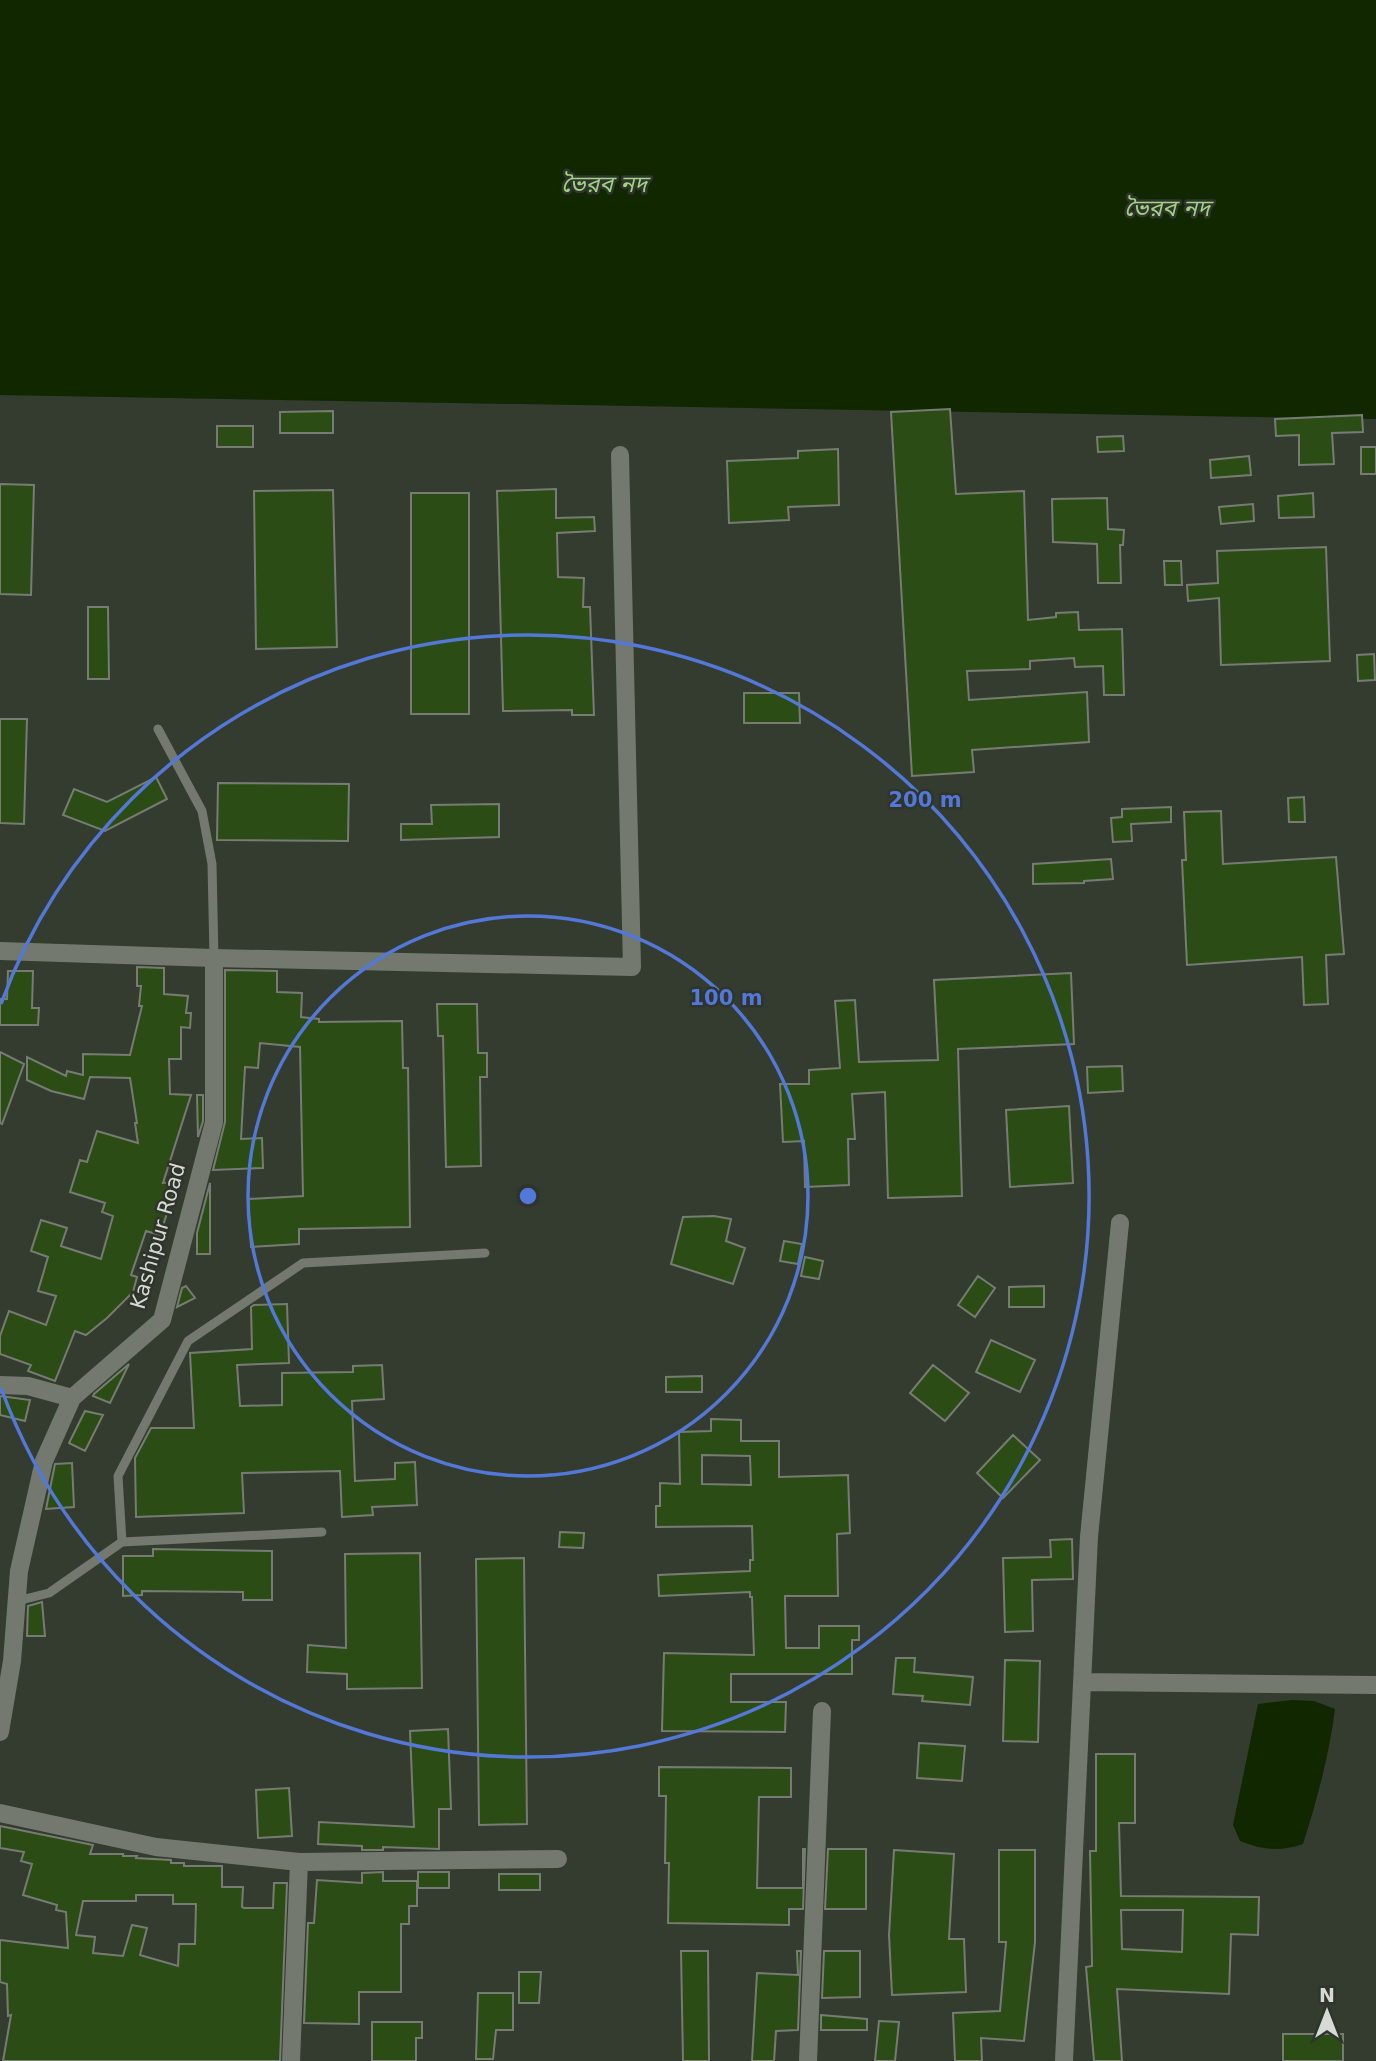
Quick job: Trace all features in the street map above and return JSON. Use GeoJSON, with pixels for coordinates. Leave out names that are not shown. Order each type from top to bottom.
{"type":"FeatureCollection","features":[{"type":"Feature","properties":{"kind":"street"},"geometry":{"type":"LineString","coordinates":[[0,951],[632,967],[620,455]]}},
{"type":"Feature","properties":{"kind":"street","name":"Kashipur Road"},"geometry":{"type":"LineString","coordinates":[[0,1732],[6,1661],[17,1601],[19,1571],[44,1461],[72,1398],[162,1320],[214,1122],[214,958]]}},
{"type":"Feature","properties":{"kind":"street"},"geometry":{"type":"LineString","coordinates":[[1063,2061],[1089,1537],[1120,1223]]}},
{"type":"Feature","properties":{"kind":"street"},"geometry":{"type":"LineString","coordinates":[[0,1385],[28,1386],[72,1398]]}},
{"type":"Feature","properties":{"kind":"street"},"geometry":{"type":"LineString","coordinates":[[1082,1682],[1376,1685]]}},
{"type":"Feature","properties":{"kind":"street"},"geometry":{"type":"LineString","coordinates":[[808,2061],[822,1711]]}},
{"type":"Feature","properties":{"kind":"street"},"geometry":{"type":"LineString","coordinates":[[0,1813],[156,1847],[299,1862],[558,1859]]}},
{"type":"Feature","properties":{"kind":"street"},"geometry":{"type":"LineString","coordinates":[[290,2061],[299,1862]]}},
{"type":"Feature","properties":{"kind":"lane"},"geometry":{"type":"LineString","coordinates":[[158,729],[202,811],[212,864],[214,958]]}},
{"type":"Feature","properties":{"kind":"lane"},"geometry":{"type":"LineString","coordinates":[[122,1542],[118,1476],[188,1341],[303,1263],[485,1253]]}},
{"type":"Feature","properties":{"kind":"lane"},"geometry":{"type":"LineString","coordinates":[[17,1601],[49,1593],[122,1542],[322,1532]]}},
{"type":"Feature","properties":{"kind":"shaded area"},"geometry":{"type":"Polygon","coordinates":[[[0,395],[1376,419],[1376,2061],[0,2061],[0,395]]]}},
{"type":"Feature","properties":{"kind":"water","name":"ভৈরব নদ"},"geometry":{"type":"Polygon","coordinates":[[[0,0],[1376,0],[1376,419],[0,395],[0,0]]]}},
{"type":"Feature","properties":{"kind":"water"},"geometry":{"type":"Polygon","coordinates":[[[1292,1700],[1314,1701],[1335,1709],[1322,1778],[1303,1844],[1271,1849],[1240,1841],[1233,1825],[1258,1704],[1292,1700]]]}},
{"type":"Feature","properties":{"kind":"building"},"geometry":{"type":"Polygon","coordinates":[[[950,409],[956,494],[1024,491],[1028,620],[1056,617],[1056,613],[1078,612],[1079,630],[1122,629],[1124,695],[1104,695],[1103,666],[1075,667],[1074,658],[1030,661],[1030,669],[967,671],[969,700],[1087,692],[1089,742],[972,750],[974,772],[912,776],[891,412],[950,409]]]}},
{"type":"Feature","properties":{"kind":"building"},"geometry":{"type":"Polygon","coordinates":[[[333,411],[333,433],[280,433],[280,412],[333,411]]]}},
{"type":"Feature","properties":{"kind":"building"},"geometry":{"type":"Polygon","coordinates":[[[1362,415],[1363,432],[1332,433],[1334,464],[1299,465],[1299,435],[1276,436],[1275,419],[1362,415]]]}},
{"type":"Feature","properties":{"kind":"building"},"geometry":{"type":"Polygon","coordinates":[[[217,426],[253,426],[253,447],[217,447],[217,426]]]}},
{"type":"Feature","properties":{"kind":"building"},"geometry":{"type":"Polygon","coordinates":[[[1123,436],[1124,451],[1098,452],[1097,437],[1123,436]]]}},
{"type":"Feature","properties":{"kind":"building"},"geometry":{"type":"Polygon","coordinates":[[[1361,447],[1376,447],[1376,474],[1361,474],[1361,447]]]}},
{"type":"Feature","properties":{"kind":"building"},"geometry":{"type":"Polygon","coordinates":[[[838,449],[839,505],[788,507],[789,520],[729,523],[727,461],[798,458],[798,451],[838,449]]]}},
{"type":"Feature","properties":{"kind":"building"},"geometry":{"type":"Polygon","coordinates":[[[1249,456],[1251,475],[1211,478],[1210,460],[1249,456]]]}},
{"type":"Feature","properties":{"kind":"building"},"geometry":{"type":"Polygon","coordinates":[[[0,484],[34,485],[31,595],[0,594],[0,484]]]}},
{"type":"Feature","properties":{"kind":"building"},"geometry":{"type":"Polygon","coordinates":[[[556,489],[556,518],[594,517],[595,531],[557,533],[558,577],[584,578],[583,607],[590,607],[594,715],[572,715],[572,710],[503,711],[497,491],[556,489]]]}},
{"type":"Feature","properties":{"kind":"building"},"geometry":{"type":"Polygon","coordinates":[[[333,490],[337,647],[256,649],[254,491],[333,490]]]}},
{"type":"Feature","properties":{"kind":"building"},"geometry":{"type":"Polygon","coordinates":[[[411,493],[469,493],[469,714],[411,714],[411,493]]]}},
{"type":"Feature","properties":{"kind":"building"},"geometry":{"type":"Polygon","coordinates":[[[1313,493],[1314,517],[1279,518],[1278,496],[1313,493]]]}},
{"type":"Feature","properties":{"kind":"building"},"geometry":{"type":"Polygon","coordinates":[[[1107,498],[1108,529],[1124,530],[1123,545],[1120,545],[1121,583],[1098,583],[1097,544],[1053,542],[1052,499],[1107,498]]]}},
{"type":"Feature","properties":{"kind":"building"},"geometry":{"type":"Polygon","coordinates":[[[1253,504],[1254,521],[1221,524],[1219,507],[1253,504]]]}},
{"type":"Feature","properties":{"kind":"building"},"geometry":{"type":"Polygon","coordinates":[[[1326,547],[1330,661],[1221,665],[1219,598],[1188,601],[1187,585],[1218,583],[1217,551],[1326,547]]]}},
{"type":"Feature","properties":{"kind":"building"},"geometry":{"type":"Polygon","coordinates":[[[1164,561],[1181,561],[1182,585],[1165,585],[1164,561]]]}},
{"type":"Feature","properties":{"kind":"building"},"geometry":{"type":"Polygon","coordinates":[[[88,607],[108,607],[109,679],[88,679],[88,607]]]}},
{"type":"Feature","properties":{"kind":"building"},"geometry":{"type":"Polygon","coordinates":[[[1374,654],[1375,680],[1358,681],[1357,655],[1374,654]]]}},
{"type":"Feature","properties":{"kind":"building"},"geometry":{"type":"Polygon","coordinates":[[[744,693],[799,693],[800,723],[744,723],[744,693]]]}},
{"type":"Feature","properties":{"kind":"building"},"geometry":{"type":"Polygon","coordinates":[[[0,719],[27,719],[24,824],[0,823],[0,719]]]}},
{"type":"Feature","properties":{"kind":"building"},"geometry":{"type":"Polygon","coordinates":[[[156,777],[167,799],[105,831],[63,815],[74,789],[107,802],[156,777]]]}},
{"type":"Feature","properties":{"kind":"building"},"geometry":{"type":"Polygon","coordinates":[[[218,783],[349,784],[348,841],[217,840],[218,783]]]}},
{"type":"Feature","properties":{"kind":"building"},"geometry":{"type":"Polygon","coordinates":[[[1304,797],[1305,822],[1289,822],[1288,798],[1304,797]]]}},
{"type":"Feature","properties":{"kind":"building"},"geometry":{"type":"Polygon","coordinates":[[[499,804],[499,837],[401,840],[401,824],[432,824],[431,805],[499,804]]]}},
{"type":"Feature","properties":{"kind":"building"},"geometry":{"type":"Polygon","coordinates":[[[1171,807],[1171,822],[1131,824],[1132,841],[1113,842],[1111,818],[1122,817],[1122,809],[1171,807]]]}},
{"type":"Feature","properties":{"kind":"building"},"geometry":{"type":"Polygon","coordinates":[[[1221,811],[1223,864],[1336,857],[1344,954],[1326,955],[1328,1004],[1304,1005],[1302,957],[1187,965],[1182,860],[1186,860],[1184,812],[1221,811]]]}},
{"type":"Feature","properties":{"kind":"building"},"geometry":{"type":"Polygon","coordinates":[[[1111,859],[1113,879],[1084,883],[1033,884],[1033,864],[1111,859]]]}},
{"type":"Feature","properties":{"kind":"building"},"geometry":{"type":"Polygon","coordinates":[[[137,967],[164,968],[164,994],[188,996],[186,1013],[191,1013],[190,1028],[181,1027],[181,1059],[169,1059],[170,1094],[191,1095],[163,1183],[177,1182],[160,1235],[146,1231],[131,1275],[137,1277],[133,1292],[86,1335],[75,1331],[55,1381],[28,1371],[31,1365],[0,1354],[0,1336],[9,1311],[46,1325],[56,1296],[38,1291],[48,1257],[31,1251],[41,1220],[67,1228],[61,1246],[101,1259],[113,1216],[102,1212],[105,1203],[70,1192],[80,1160],[87,1162],[97,1131],[138,1143],[137,1123],[130,1078],[90,1077],[84,1099],[51,1091],[27,1080],[27,1057],[66,1076],[67,1071],[83,1075],[83,1054],[130,1055],[142,1006],[139,1006],[141,986],[137,986],[137,967]]]}},
{"type":"Feature","properties":{"kind":"building"},"geometry":{"type":"Polygon","coordinates":[[[225,970],[277,971],[277,992],[302,993],[301,1017],[319,1019],[319,1022],[402,1021],[403,1068],[408,1068],[410,1227],[299,1229],[299,1244],[251,1247],[248,1199],[303,1196],[300,1047],[260,1043],[258,1068],[245,1067],[241,1139],[262,1138],[263,1168],[213,1170],[225,1122],[225,970]]]}},
{"type":"Feature","properties":{"kind":"building"},"geometry":{"type":"Polygon","coordinates":[[[8,971],[33,971],[32,1008],[39,1008],[38,1025],[0,1025],[0,999],[7,999],[8,971]]]}},
{"type":"Feature","properties":{"kind":"building"},"geometry":{"type":"Polygon","coordinates":[[[1071,973],[1074,1044],[958,1049],[962,1196],[888,1198],[885,1092],[852,1094],[855,1139],[848,1139],[849,1185],[805,1187],[804,1141],[783,1142],[780,1084],[809,1084],[809,1070],[840,1068],[835,1001],[855,1000],[859,1062],[938,1060],[934,980],[1071,973]]]}},
{"type":"Feature","properties":{"kind":"building"},"geometry":{"type":"Polygon","coordinates":[[[437,1004],[477,1004],[478,1053],[487,1053],[487,1077],[480,1077],[481,1166],[446,1167],[443,1036],[438,1036],[437,1004]]]}},
{"type":"Feature","properties":{"kind":"building"},"geometry":{"type":"Polygon","coordinates":[[[0,1052],[24,1064],[2,1124],[0,1123],[0,1052]]]}},
{"type":"Feature","properties":{"kind":"building"},"geometry":{"type":"Polygon","coordinates":[[[1122,1066],[1123,1091],[1088,1093],[1087,1067],[1122,1066]]]}},
{"type":"Feature","properties":{"kind":"building"},"geometry":{"type":"Polygon","coordinates":[[[197,1095],[203,1095],[203,1121],[198,1137],[197,1095]]]}},
{"type":"Feature","properties":{"kind":"building"},"geometry":{"type":"Polygon","coordinates":[[[1069,1106],[1073,1183],[1010,1187],[1006,1110],[1069,1106]]]}},
{"type":"Feature","properties":{"kind":"building"},"geometry":{"type":"Polygon","coordinates":[[[210,1183],[210,1254],[197,1254],[197,1233],[210,1183]]]}},
{"type":"Feature","properties":{"kind":"building"},"geometry":{"type":"Polygon","coordinates":[[[714,1216],[731,1219],[726,1241],[745,1248],[733,1284],[671,1264],[683,1217],[714,1216]]]}},
{"type":"Feature","properties":{"kind":"building"},"geometry":{"type":"Polygon","coordinates":[[[784,1241],[802,1244],[798,1264],[780,1261],[784,1241]]]}},
{"type":"Feature","properties":{"kind":"building"},"geometry":{"type":"Polygon","coordinates":[[[805,1257],[823,1261],[819,1279],[801,1276],[805,1257]]]}},
{"type":"Feature","properties":{"kind":"building"},"geometry":{"type":"Polygon","coordinates":[[[978,1276],[995,1288],[975,1317],[958,1305],[978,1276]]]}},
{"type":"Feature","properties":{"kind":"building"},"geometry":{"type":"Polygon","coordinates":[[[186,1286],[195,1298],[177,1307],[182,1288],[186,1286]]]}},
{"type":"Feature","properties":{"kind":"building"},"geometry":{"type":"Polygon","coordinates":[[[1044,1286],[1044,1307],[1009,1307],[1009,1287],[1044,1286]]]}},
{"type":"Feature","properties":{"kind":"building"},"geometry":{"type":"Polygon","coordinates":[[[287,1304],[289,1363],[237,1365],[240,1406],[282,1405],[282,1373],[353,1372],[353,1366],[382,1365],[384,1399],[352,1401],[355,1481],[395,1479],[395,1463],[415,1462],[417,1505],[372,1507],[373,1515],[342,1517],[340,1471],[242,1473],[244,1513],[136,1517],[135,1458],[151,1428],[194,1428],[190,1353],[252,1349],[251,1307],[287,1304]]]}},
{"type":"Feature","properties":{"kind":"building"},"geometry":{"type":"Polygon","coordinates":[[[991,1340],[1035,1360],[1020,1392],[976,1372],[991,1340]]]}},
{"type":"Feature","properties":{"kind":"building"},"geometry":{"type":"Polygon","coordinates":[[[129,1364],[110,1403],[93,1396],[94,1394],[129,1364]]]}},
{"type":"Feature","properties":{"kind":"building"},"geometry":{"type":"Polygon","coordinates":[[[933,1365],[969,1393],[945,1421],[910,1393],[933,1365]]]}},
{"type":"Feature","properties":{"kind":"building"},"geometry":{"type":"Polygon","coordinates":[[[702,1376],[702,1392],[666,1392],[666,1377],[702,1376]]]}},
{"type":"Feature","properties":{"kind":"building"},"geometry":{"type":"Polygon","coordinates":[[[0,1396],[30,1400],[25,1421],[0,1415],[0,1396]]]}},
{"type":"Feature","properties":{"kind":"building"},"geometry":{"type":"Polygon","coordinates":[[[85,1411],[103,1415],[85,1451],[69,1443],[85,1411]]]}},
{"type":"Feature","properties":{"kind":"building"},"geometry":{"type":"Polygon","coordinates":[[[711,1419],[741,1420],[741,1441],[779,1441],[779,1477],[848,1475],[850,1533],[837,1534],[838,1596],[785,1596],[786,1648],[819,1648],[819,1626],[859,1626],[859,1640],[852,1640],[852,1674],[731,1674],[731,1702],[786,1702],[785,1732],[662,1731],[664,1653],[754,1655],[750,1592],[659,1596],[658,1575],[750,1571],[750,1560],[753,1560],[752,1526],[656,1527],[660,1483],[680,1484],[679,1432],[711,1431],[711,1419]],[[702,1455],[702,1484],[751,1485],[750,1456],[702,1455]]]}},
{"type":"Feature","properties":{"kind":"building"},"geometry":{"type":"Polygon","coordinates":[[[1013,1435],[1040,1460],[1003,1498],[977,1473],[1013,1435]]]}},
{"type":"Feature","properties":{"kind":"building"},"geometry":{"type":"Polygon","coordinates":[[[72,1463],[74,1507],[46,1509],[55,1464],[72,1463]]]}},
{"type":"Feature","properties":{"kind":"building"},"geometry":{"type":"Polygon","coordinates":[[[560,1532],[584,1533],[583,1548],[559,1547],[560,1532]]]}},
{"type":"Feature","properties":{"kind":"building"},"geometry":{"type":"Polygon","coordinates":[[[1072,1539],[1073,1579],[1032,1580],[1033,1631],[1005,1632],[1003,1558],[1051,1557],[1050,1540],[1072,1539]]]}},
{"type":"Feature","properties":{"kind":"building"},"geometry":{"type":"Polygon","coordinates":[[[153,1549],[272,1551],[272,1600],[243,1600],[243,1592],[142,1591],[142,1595],[123,1596],[123,1556],[153,1556],[153,1549]]]}},
{"type":"Feature","properties":{"kind":"building"},"geometry":{"type":"Polygon","coordinates":[[[420,1553],[422,1688],[347,1689],[347,1674],[307,1672],[308,1645],[346,1648],[345,1554],[420,1553]]]}},
{"type":"Feature","properties":{"kind":"building"},"geometry":{"type":"Polygon","coordinates":[[[524,1558],[527,1824],[479,1825],[476,1559],[524,1558]]]}},
{"type":"Feature","properties":{"kind":"building"},"geometry":{"type":"Polygon","coordinates":[[[42,1602],[45,1636],[27,1636],[28,1606],[42,1602]]]}},
{"type":"Feature","properties":{"kind":"building"},"geometry":{"type":"Polygon","coordinates":[[[896,1658],[915,1658],[914,1672],[973,1677],[970,1705],[922,1701],[923,1696],[893,1694],[896,1658]]]}},
{"type":"Feature","properties":{"kind":"building"},"geometry":{"type":"Polygon","coordinates":[[[1005,1660],[1040,1661],[1038,1742],[1003,1741],[1005,1660]]]}},
{"type":"Feature","properties":{"kind":"building"},"geometry":{"type":"Polygon","coordinates":[[[448,1729],[451,1809],[439,1809],[439,1849],[383,1847],[383,1850],[362,1850],[362,1846],[318,1844],[319,1822],[414,1827],[410,1731],[448,1729]]]}},
{"type":"Feature","properties":{"kind":"building"},"geometry":{"type":"Polygon","coordinates":[[[919,1743],[965,1746],[962,1781],[917,1778],[919,1743]]]}},
{"type":"Feature","properties":{"kind":"building"},"geometry":{"type":"Polygon","coordinates":[[[1096,1754],[1135,1754],[1135,1823],[1119,1823],[1121,1896],[1259,1897],[1258,1935],[1231,1934],[1229,1994],[1117,1989],[1122,2061],[1094,2061],[1086,1967],[1092,1966],[1090,1851],[1096,1851],[1096,1754]],[[1121,1910],[1122,1949],[1182,1952],[1183,1910],[1121,1910]]]}},
{"type":"Feature","properties":{"kind":"building"},"geometry":{"type":"Polygon","coordinates":[[[659,1767],[791,1768],[791,1797],[759,1797],[757,1888],[803,1888],[805,1849],[803,1909],[789,1909],[789,1925],[668,1923],[666,1796],[659,1796],[659,1767]]]}},
{"type":"Feature","properties":{"kind":"building"},"geometry":{"type":"Polygon","coordinates":[[[289,1788],[292,1836],[258,1838],[256,1790],[289,1788]]]}},
{"type":"Feature","properties":{"kind":"building"},"geometry":{"type":"Polygon","coordinates":[[[0,1826],[93,1845],[90,1854],[123,1854],[137,1856],[136,1858],[171,1860],[171,1863],[184,1863],[184,1866],[222,1866],[222,1887],[243,1887],[244,1908],[273,1908],[274,1883],[287,1883],[280,2061],[3,2061],[11,2015],[8,2016],[7,1984],[0,1982],[0,1940],[68,1948],[66,1912],[56,1910],[57,1905],[23,1895],[32,1864],[21,1861],[24,1852],[0,1848],[0,1826]],[[136,1895],[136,1901],[83,1901],[76,1935],[95,1937],[93,1953],[123,1956],[132,1925],[147,1928],[140,1955],[178,1966],[179,1944],[195,1944],[196,1904],[173,1904],[173,1895],[136,1895]]]}},
{"type":"Feature","properties":{"kind":"building"},"geometry":{"type":"Polygon","coordinates":[[[828,1849],[866,1849],[866,1909],[825,1909],[828,1849]]]}},
{"type":"Feature","properties":{"kind":"building"},"geometry":{"type":"Polygon","coordinates":[[[894,1850],[954,1854],[949,1939],[964,1939],[966,1992],[892,1995],[889,1935],[894,1850]]]}},
{"type":"Feature","properties":{"kind":"building"},"geometry":{"type":"Polygon","coordinates":[[[999,1850],[1035,1850],[1035,1942],[1024,2041],[981,2038],[982,2061],[955,2061],[953,2013],[1000,2011],[1006,1942],[999,1942],[999,1850]]]}},
{"type":"Feature","properties":{"kind":"building"},"geometry":{"type":"Polygon","coordinates":[[[383,1872],[383,1881],[417,1881],[417,1906],[409,1906],[409,1924],[401,1924],[401,1992],[359,1992],[359,2024],[304,2023],[308,1923],[314,1923],[317,1880],[362,1883],[362,1873],[383,1872]]]}},
{"type":"Feature","properties":{"kind":"building"},"geometry":{"type":"Polygon","coordinates":[[[418,1872],[449,1872],[449,1888],[418,1888],[418,1872]]]}},
{"type":"Feature","properties":{"kind":"building"},"geometry":{"type":"Polygon","coordinates":[[[499,1874],[540,1874],[540,1890],[499,1890],[499,1874]]]}},
{"type":"Feature","properties":{"kind":"building"},"geometry":{"type":"Polygon","coordinates":[[[681,1951],[708,1951],[709,2061],[683,2061],[681,1951]]]}},
{"type":"Feature","properties":{"kind":"building"},"geometry":{"type":"Polygon","coordinates":[[[797,1951],[801,1951],[798,2030],[776,2031],[774,2061],[752,2061],[757,1973],[798,1975],[797,1951]]]}},
{"type":"Feature","properties":{"kind":"building"},"geometry":{"type":"Polygon","coordinates":[[[824,1951],[860,1951],[860,1997],[822,1998],[824,1951]]]}},
{"type":"Feature","properties":{"kind":"building"},"geometry":{"type":"Polygon","coordinates":[[[519,1972],[541,1972],[539,2003],[519,2003],[519,1972]]]}},
{"type":"Feature","properties":{"kind":"building"},"geometry":{"type":"Polygon","coordinates":[[[478,1993],[513,1993],[513,2030],[496,2030],[493,2059],[476,2059],[478,1993]]]}},
{"type":"Feature","properties":{"kind":"building"},"geometry":{"type":"Polygon","coordinates":[[[821,2015],[867,2019],[867,2030],[821,2030],[821,2015]]]}},
{"type":"Feature","properties":{"kind":"building"},"geometry":{"type":"Polygon","coordinates":[[[879,2021],[899,2022],[895,2061],[875,2061],[879,2021]]]}},
{"type":"Feature","properties":{"kind":"building"},"geometry":{"type":"Polygon","coordinates":[[[372,2022],[422,2022],[422,2038],[416,2038],[416,2061],[372,2061],[372,2022]]]}},
{"type":"Feature","properties":{"kind":"building"},"geometry":{"type":"Polygon","coordinates":[[[1283,2034],[1343,2034],[1343,2061],[1283,2061],[1283,2034]]]}}]}
